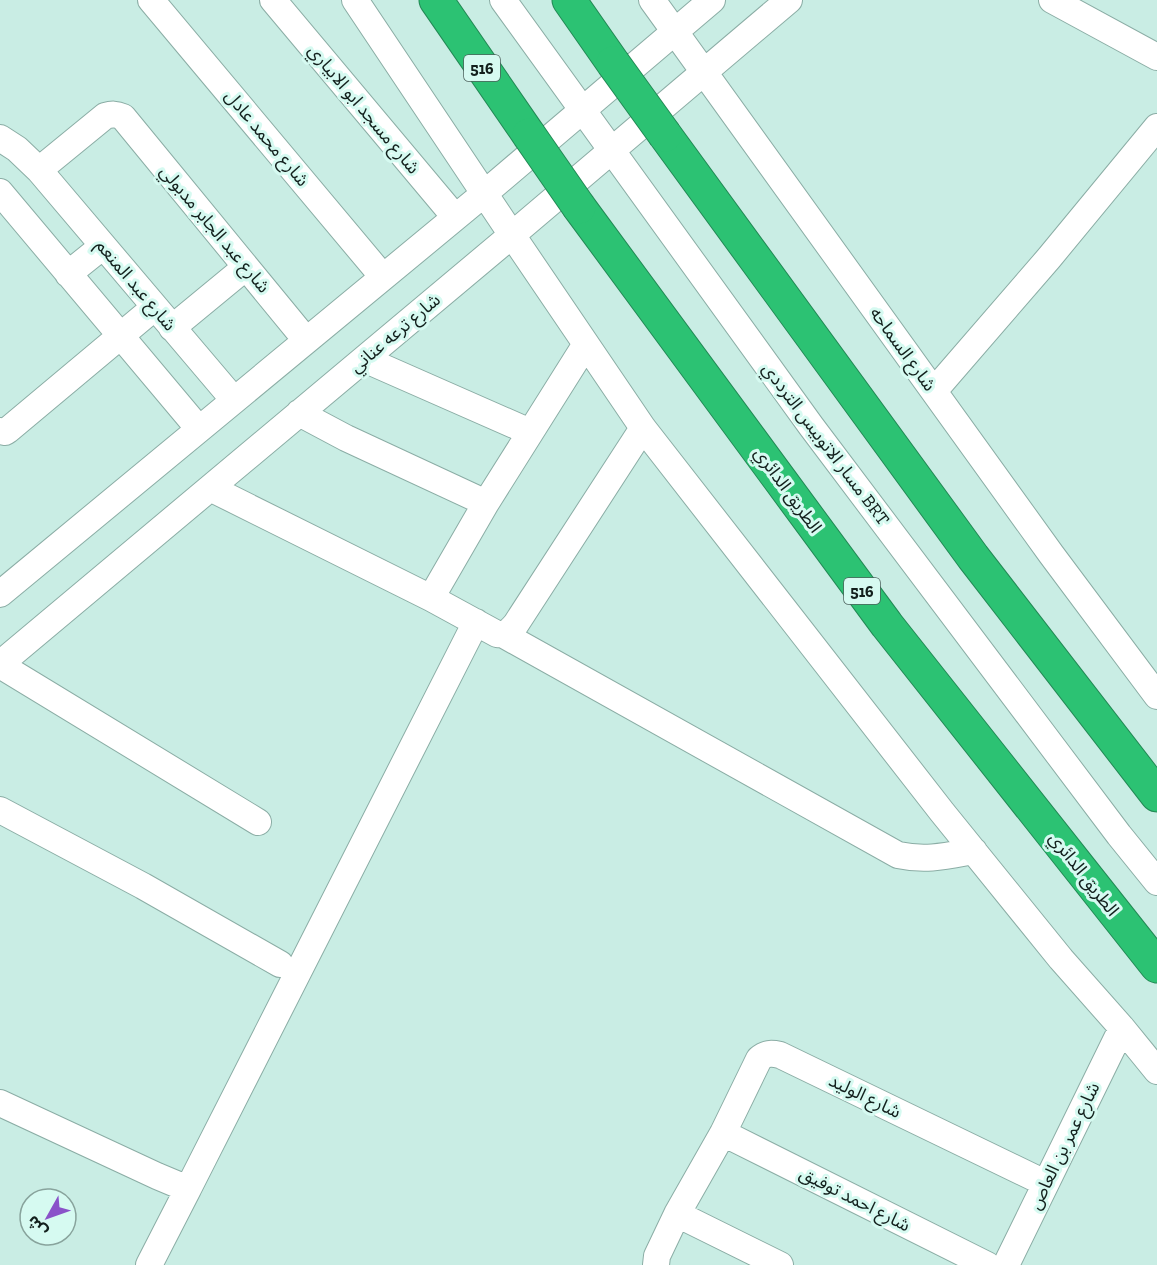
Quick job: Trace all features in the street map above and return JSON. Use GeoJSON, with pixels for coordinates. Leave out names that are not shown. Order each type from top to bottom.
{"type":"FeatureCollection","features":[{"type":"Feature","properties":{"kind":"highway","name":"الطريق الدائري"},"geometry":{"type":"LineString","coordinates":[[436,0],[579,207],[887,625],[1157,966]]}},
{"type":"Feature","properties":{"kind":"highway"},"geometry":{"type":"LineString","coordinates":[[569,0],[973,557],[1157,795]]}},
{"type":"Feature","properties":{"kind":"street","name":"شارع محمد عادل"},"geometry":{"type":"LineString","coordinates":[[152,0],[383,277]]}},
{"type":"Feature","properties":{"kind":"street","name":"شارع مسجد ابو الابياري"},"geometry":{"type":"LineString","coordinates":[[273,0],[454,217]]}},
{"type":"Feature","properties":{"kind":"street"},"geometry":{"type":"LineString","coordinates":[[355,0],[643,428],[974,851],[1061,959],[1157,1071]]}},
{"type":"Feature","properties":{"kind":"street","name":"مسار الاتوبيس الترددي BRT"},"geometry":{"type":"LineString","coordinates":[[504,0],[810,426],[1157,882]]}},
{"type":"Feature","properties":{"kind":"street","name":"شارع السماحه"},"geometry":{"type":"LineString","coordinates":[[652,0],[1051,554],[1157,696]]}},
{"type":"Feature","properties":{"kind":"street"},"geometry":{"type":"LineString","coordinates":[[0,594],[485,193],[712,0]]}},
{"type":"Feature","properties":{"kind":"street","name":"شارع ترعه عناني"},"geometry":{"type":"LineString","coordinates":[[0,664],[789,0]]}},
{"type":"Feature","properties":{"kind":"street"},"geometry":{"type":"LineString","coordinates":[[1052,0],[1157,57]]}},
{"type":"Feature","properties":{"kind":"street","name":"شارع عبد الجابر مدبولي"},"geometry":{"type":"LineString","coordinates":[[39,170],[105,116],[117,114],[123,117],[306,340]]}},
{"type":"Feature","properties":{"kind":"street"},"geometry":{"type":"LineString","coordinates":[[933,391],[1049,258],[1157,127]]}},
{"type":"Feature","properties":{"kind":"street","name":"شارع عبد المنعم"},"geometry":{"type":"LineString","coordinates":[[0,138],[17,149],[39,170],[234,400]]}},
{"type":"Feature","properties":{"kind":"street"},"geometry":{"type":"LineString","coordinates":[[0,192],[198,429]]}},
{"type":"Feature","properties":{"kind":"street"},"geometry":{"type":"LineString","coordinates":[[68,274],[103,246]]}},
{"type":"Feature","properties":{"kind":"street"},"geometry":{"type":"LineString","coordinates":[[172,328],[246,267]]}},
{"type":"Feature","properties":{"kind":"street"},"geometry":{"type":"LineString","coordinates":[[0,431],[8,430],[155,307]]}},
{"type":"Feature","properties":{"kind":"street"},"geometry":{"type":"LineString","coordinates":[[431,598],[486,503],[586,344]]}},
{"type":"Feature","properties":{"kind":"street"},"geometry":{"type":"LineString","coordinates":[[364,359],[530,432]]}},
{"type":"Feature","properties":{"kind":"street"},"geometry":{"type":"LineString","coordinates":[[299,413],[346,438],[486,503]]}},
{"type":"Feature","properties":{"kind":"street"},"geometry":{"type":"LineString","coordinates":[[210,488],[431,598],[496,634],[504,634],[516,624],[643,428]]}},
{"type":"Feature","properties":{"kind":"street"},"geometry":{"type":"LineString","coordinates":[[150,1265],[476,622]]}},
{"type":"Feature","properties":{"kind":"street"},"geometry":{"type":"LineString","coordinates":[[504,634],[898,855],[928,859],[974,851]]}},
{"type":"Feature","properties":{"kind":"street"},"geometry":{"type":"LineString","coordinates":[[0,664],[258,822]]}},
{"type":"Feature","properties":{"kind":"street"},"geometry":{"type":"LineString","coordinates":[[0,810],[143,886],[280,964]]}},
{"type":"Feature","properties":{"kind":"street","name":"شارع عمر بن العاص"},"geometry":{"type":"LineString","coordinates":[[1006,1265],[1122,1028]]}},
{"type":"Feature","properties":{"kind":"street","name":"شارع الوليد"},"geometry":{"type":"LineString","coordinates":[[723,1133],[759,1059],[765,1054],[772,1053],[1045,1183]]}},
{"type":"Feature","properties":{"kind":"street"},"geometry":{"type":"LineString","coordinates":[[0,1103],[188,1189]]}},
{"type":"Feature","properties":{"kind":"street"},"geometry":{"type":"LineString","coordinates":[[656,1265],[657,1256],[677,1214],[723,1133]]}},
{"type":"Feature","properties":{"kind":"street","name":"شارع احمد توفيق"},"geometry":{"type":"LineString","coordinates":[[723,1133],[987,1265]]}},
{"type":"Feature","properties":{"kind":"street"},"geometry":{"type":"LineString","coordinates":[[677,1214],[780,1265]]}}]}
